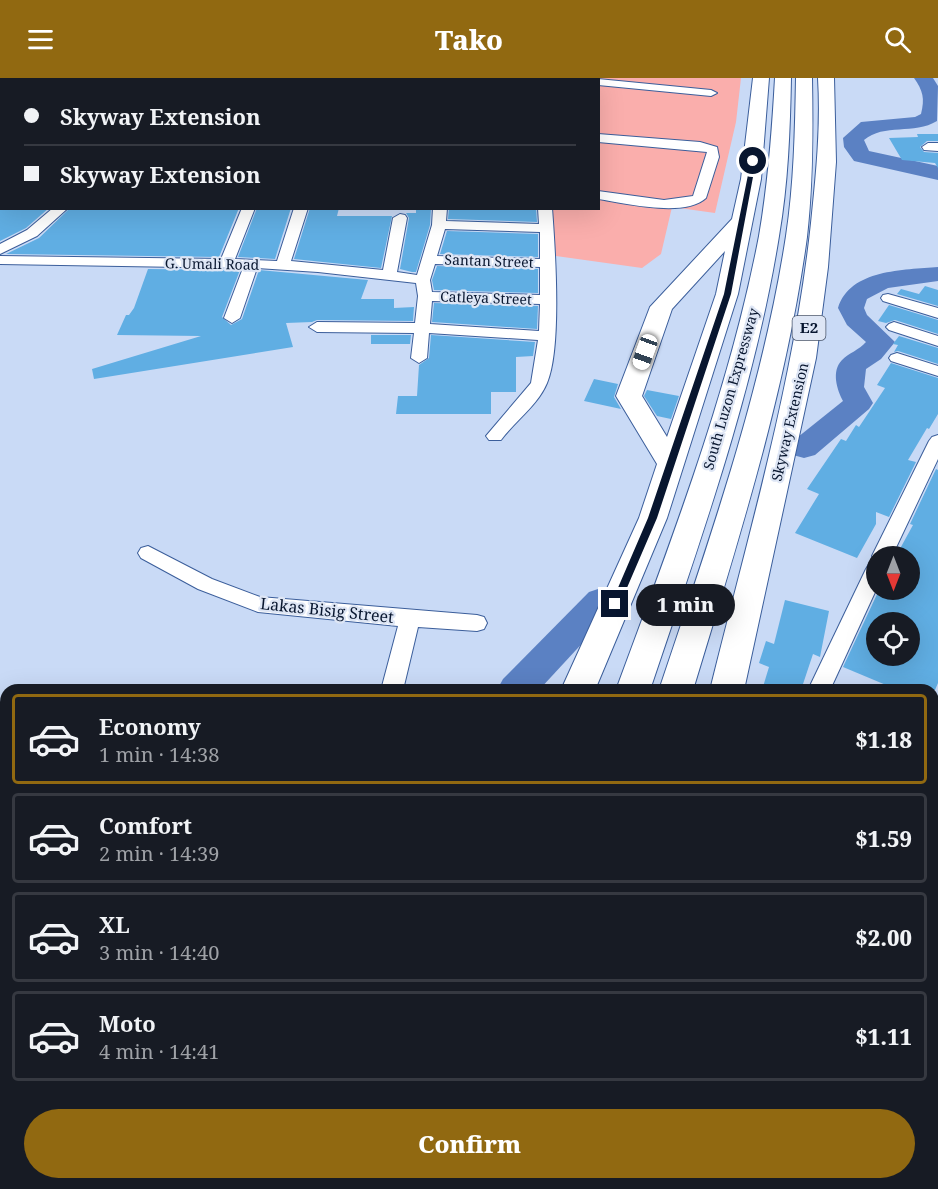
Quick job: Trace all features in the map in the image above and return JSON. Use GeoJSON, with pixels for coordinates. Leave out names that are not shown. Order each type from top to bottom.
{"type":"FeatureCollection","features":[{"type":"Feature","properties":{"kind":"highway"},"geometry":{"type":"LineString","coordinates":[[581,684],[666,479],[727,294],[751,179],[761,78]]}},
{"type":"Feature","properties":{"kind":"highway","name":"South Luzon Expressway"},"geometry":{"type":"LineString","coordinates":[[635,684],[697,509],[743,354],[765,261],[777,186],[783,114],[783,78]]}},
{"type":"Feature","properties":{"kind":"highway","name":"South Luzon Expressway"},"geometry":{"type":"LineString","coordinates":[[678,684],[733,512],[775,357],[792,264],[801,186],[805,116],[804,78]]}},
{"type":"Feature","properties":{"kind":"highway","name":"Skyway Extension"},"geometry":{"type":"LineString","coordinates":[[728,684],[804,358],[817,267],[827,162],[826,78]]}},
{"type":"Feature","properties":{"kind":"highway"},"geometry":{"type":"LineString","coordinates":[[666,479],[629,396],[661,307],[741,222]]}},
{"type":"Feature","properties":{"kind":"street"},"geometry":{"type":"LineString","coordinates":[[600,82],[662,83],[711,93]]}},
{"type":"Feature","properties":{"kind":"street"},"geometry":{"type":"LineString","coordinates":[[600,138],[700,146],[713,150],[713,157],[699,198],[689,203],[673,204],[600,195]]}},
{"type":"Feature","properties":{"kind":"street"},"geometry":{"type":"LineString","coordinates":[[0,250],[32,233],[60,210]]}},
{"type":"Feature","properties":{"kind":"street"},"geometry":{"type":"LineString","coordinates":[[226,264],[248,210]]}},
{"type":"Feature","properties":{"kind":"street"},"geometry":{"type":"LineString","coordinates":[[282,266],[300,210]]}},
{"type":"Feature","properties":{"kind":"street"},"geometry":{"type":"LineString","coordinates":[[419,358],[423,328],[424,288],[439,225],[440,210]]}},
{"type":"Feature","properties":{"kind":"street"},"geometry":{"type":"LineString","coordinates":[[495,436],[541,380],[546,336],[545,210]]}},
{"type":"Feature","properties":{"kind":"street"},"geometry":{"type":"LineString","coordinates":[[389,274],[400,218]]}},
{"type":"Feature","properties":{"kind":"street"},"geometry":{"type":"LineString","coordinates":[[439,225],[547,228]]}},
{"type":"Feature","properties":{"kind":"street","name":"G. Umali Road"},"geometry":{"type":"LineString","coordinates":[[0,260],[282,266],[389,274],[424,288]]}},
{"type":"Feature","properties":{"kind":"street","name":"Santan Street"},"geometry":{"type":"LineString","coordinates":[[430,260],[547,263]]}},
{"type":"Feature","properties":{"kind":"street"},"geometry":{"type":"LineString","coordinates":[[232,318],[251,265]]}},
{"type":"Feature","properties":{"kind":"street","name":"Catleya Street"},"geometry":{"type":"LineString","coordinates":[[424,288],[546,300]]}},
{"type":"Feature","properties":{"kind":"street"},"geometry":{"type":"LineString","coordinates":[[888,298],[938,313]]}},
{"type":"Feature","properties":{"kind":"street"},"geometry":{"type":"LineString","coordinates":[[317,327],[423,328],[546,336]]}},
{"type":"Feature","properties":{"kind":"street"},"geometry":{"type":"LineString","coordinates":[[894,327],[938,341]]}},
{"type":"Feature","properties":{"kind":"street"},"geometry":{"type":"LineString","coordinates":[[897,358],[938,371]]}},
{"type":"Feature","properties":{"kind":"street"},"geometry":{"type":"LineString","coordinates":[[887,546],[936,448]]}},
{"type":"Feature","properties":{"kind":"street","name":"Lakas Bisig Street"},"geometry":{"type":"LineString","coordinates":[[148,553],[205,584],[258,604],[410,619],[477,623]]}},
{"type":"Feature","properties":{"kind":"street"},"geometry":{"type":"LineString","coordinates":[[820,684],[866,590]]}},
{"type":"Feature","properties":{"kind":"street","name":"Lakas Bisig Street"},"geometry":{"type":"LineString","coordinates":[[394,684],[410,619]]}},
{"type":"Feature","properties":{"kind":"shaded area"},"geometry":{"type":"Polygon","coordinates":[[[600,78],[741,78],[736,122],[715,213],[672,207],[661,254],[642,268],[556,256],[550,210],[600,210],[600,78]]]}},
{"type":"Feature","properties":{"kind":"building"},"geometry":{"type":"Polygon","coordinates":[[[917,134],[938,134],[938,141],[927,141],[920,147],[924,152],[938,153],[938,168],[935,163],[902,160],[889,138],[918,137],[917,134]]]}},
{"type":"Feature","properties":{"kind":"building"},"geometry":{"type":"Polygon","coordinates":[[[0,210],[47,210],[26,228],[0,241],[0,210]]]}},
{"type":"Feature","properties":{"kind":"building"},"geometry":{"type":"Polygon","coordinates":[[[68,210],[238,210],[219,257],[6,254],[39,238],[68,210]]]}},
{"type":"Feature","properties":{"kind":"building"},"geometry":{"type":"Polygon","coordinates":[[[256,210],[290,210],[275,259],[238,257],[256,210]]]}},
{"type":"Feature","properties":{"kind":"building"},"geometry":{"type":"Polygon","coordinates":[[[309,210],[338,210],[337,216],[392,216],[381,268],[294,259],[309,210]]]}},
{"type":"Feature","properties":{"kind":"building"},"geometry":{"type":"Polygon","coordinates":[[[416,210],[431,210],[430,225],[416,272],[412,272],[400,269],[409,218],[406,213],[416,213],[416,210]]]}},
{"type":"Feature","properties":{"kind":"building"},"geometry":{"type":"Polygon","coordinates":[[[449,210],[536,210],[537,222],[448,219],[449,210]]]}},
{"type":"Feature","properties":{"kind":"building"},"geometry":{"type":"Polygon","coordinates":[[[447,231],[538,234],[538,257],[440,254],[447,231]]]}},
{"type":"Feature","properties":{"kind":"building"},"geometry":{"type":"Polygon","coordinates":[[[437,266],[538,269],[538,293],[434,290],[432,280],[437,266]]]}},
{"type":"Feature","properties":{"kind":"building"},"geometry":{"type":"Polygon","coordinates":[[[148,269],[240,270],[222,317],[231,325],[242,319],[259,270],[368,280],[361,299],[394,299],[394,308],[414,307],[413,321],[317,320],[286,323],[293,347],[94,379],[92,369],[201,336],[117,335],[126,315],[129,315],[134,308],[148,269]]]}},
{"type":"Feature","properties":{"kind":"building"},"geometry":{"type":"Polygon","coordinates":[[[925,286],[938,290],[938,306],[897,294],[901,289],[919,294],[925,286]]]}},
{"type":"Feature","properties":{"kind":"building"},"geometry":{"type":"Polygon","coordinates":[[[434,303],[538,306],[537,329],[432,322],[434,303]]]}},
{"type":"Feature","properties":{"kind":"building"},"geometry":{"type":"Polygon","coordinates":[[[889,305],[938,320],[938,334],[895,320],[886,323],[878,321],[889,305]]]}},
{"type":"Feature","properties":{"kind":"building"},"geometry":{"type":"Polygon","coordinates":[[[371,335],[411,335],[410,344],[371,344],[371,335]]]}},
{"type":"Feature","properties":{"kind":"building"},"geometry":{"type":"Polygon","coordinates":[[[431,335],[535,342],[533,356],[516,357],[516,392],[491,392],[491,414],[396,414],[398,396],[417,396],[419,365],[429,358],[431,335]]]}},
{"type":"Feature","properties":{"kind":"building"},"geometry":{"type":"Polygon","coordinates":[[[899,336],[938,348],[938,364],[898,351],[894,352],[898,345],[893,344],[899,336]]]}},
{"type":"Feature","properties":{"kind":"building"},"geometry":{"type":"Polygon","coordinates":[[[891,363],[938,378],[938,414],[908,460],[916,462],[889,517],[876,512],[876,524],[857,558],[795,533],[819,494],[807,489],[841,439],[846,441],[856,425],[859,427],[885,388],[877,385],[891,363]]]}},
{"type":"Feature","properties":{"kind":"building"},"geometry":{"type":"Polygon","coordinates":[[[594,379],[618,384],[614,397],[621,409],[584,401],[594,379]]]}},
{"type":"Feature","properties":{"kind":"building"},"geometry":{"type":"Polygon","coordinates":[[[647,390],[679,396],[671,419],[657,416],[644,396],[647,390]]]}},
{"type":"Feature","properties":{"kind":"building"},"geometry":{"type":"Polygon","coordinates":[[[936,469],[938,470],[938,684],[884,684],[843,667],[866,618],[866,666],[920,666],[920,612],[869,612],[874,600],[920,600],[920,546],[901,546],[913,525],[910,524],[936,469]]]}},
{"type":"Feature","properties":{"kind":"building"},"geometry":{"type":"Polygon","coordinates":[[[785,600],[829,611],[820,657],[813,654],[803,684],[764,684],[769,667],[759,663],[766,641],[774,644],[785,600]]]}},
{"type":"Feature","properties":{"kind":"waterway"},"geometry":{"type":"LineString","coordinates":[[923,78],[932,91],[934,101],[930,117],[920,123],[868,126],[853,138],[855,147],[862,156],[938,173]]}},
{"type":"Feature","properties":{"kind":"waterway"},"geometry":{"type":"LineString","coordinates":[[804,448],[859,403],[850,387],[852,366],[871,353],[881,342],[856,319],[851,308],[856,295],[882,282],[938,274]]}},
{"type":"Feature","properties":{"kind":"waterway"},"geometry":{"type":"LineString","coordinates":[[522,684],[601,601]]}},
{"type":"Feature","properties":{"kind":"route"},"geometry":{"type":"LineString","coordinates":[[615,604],[653,518],[727,294],[753,161]]}}]}
